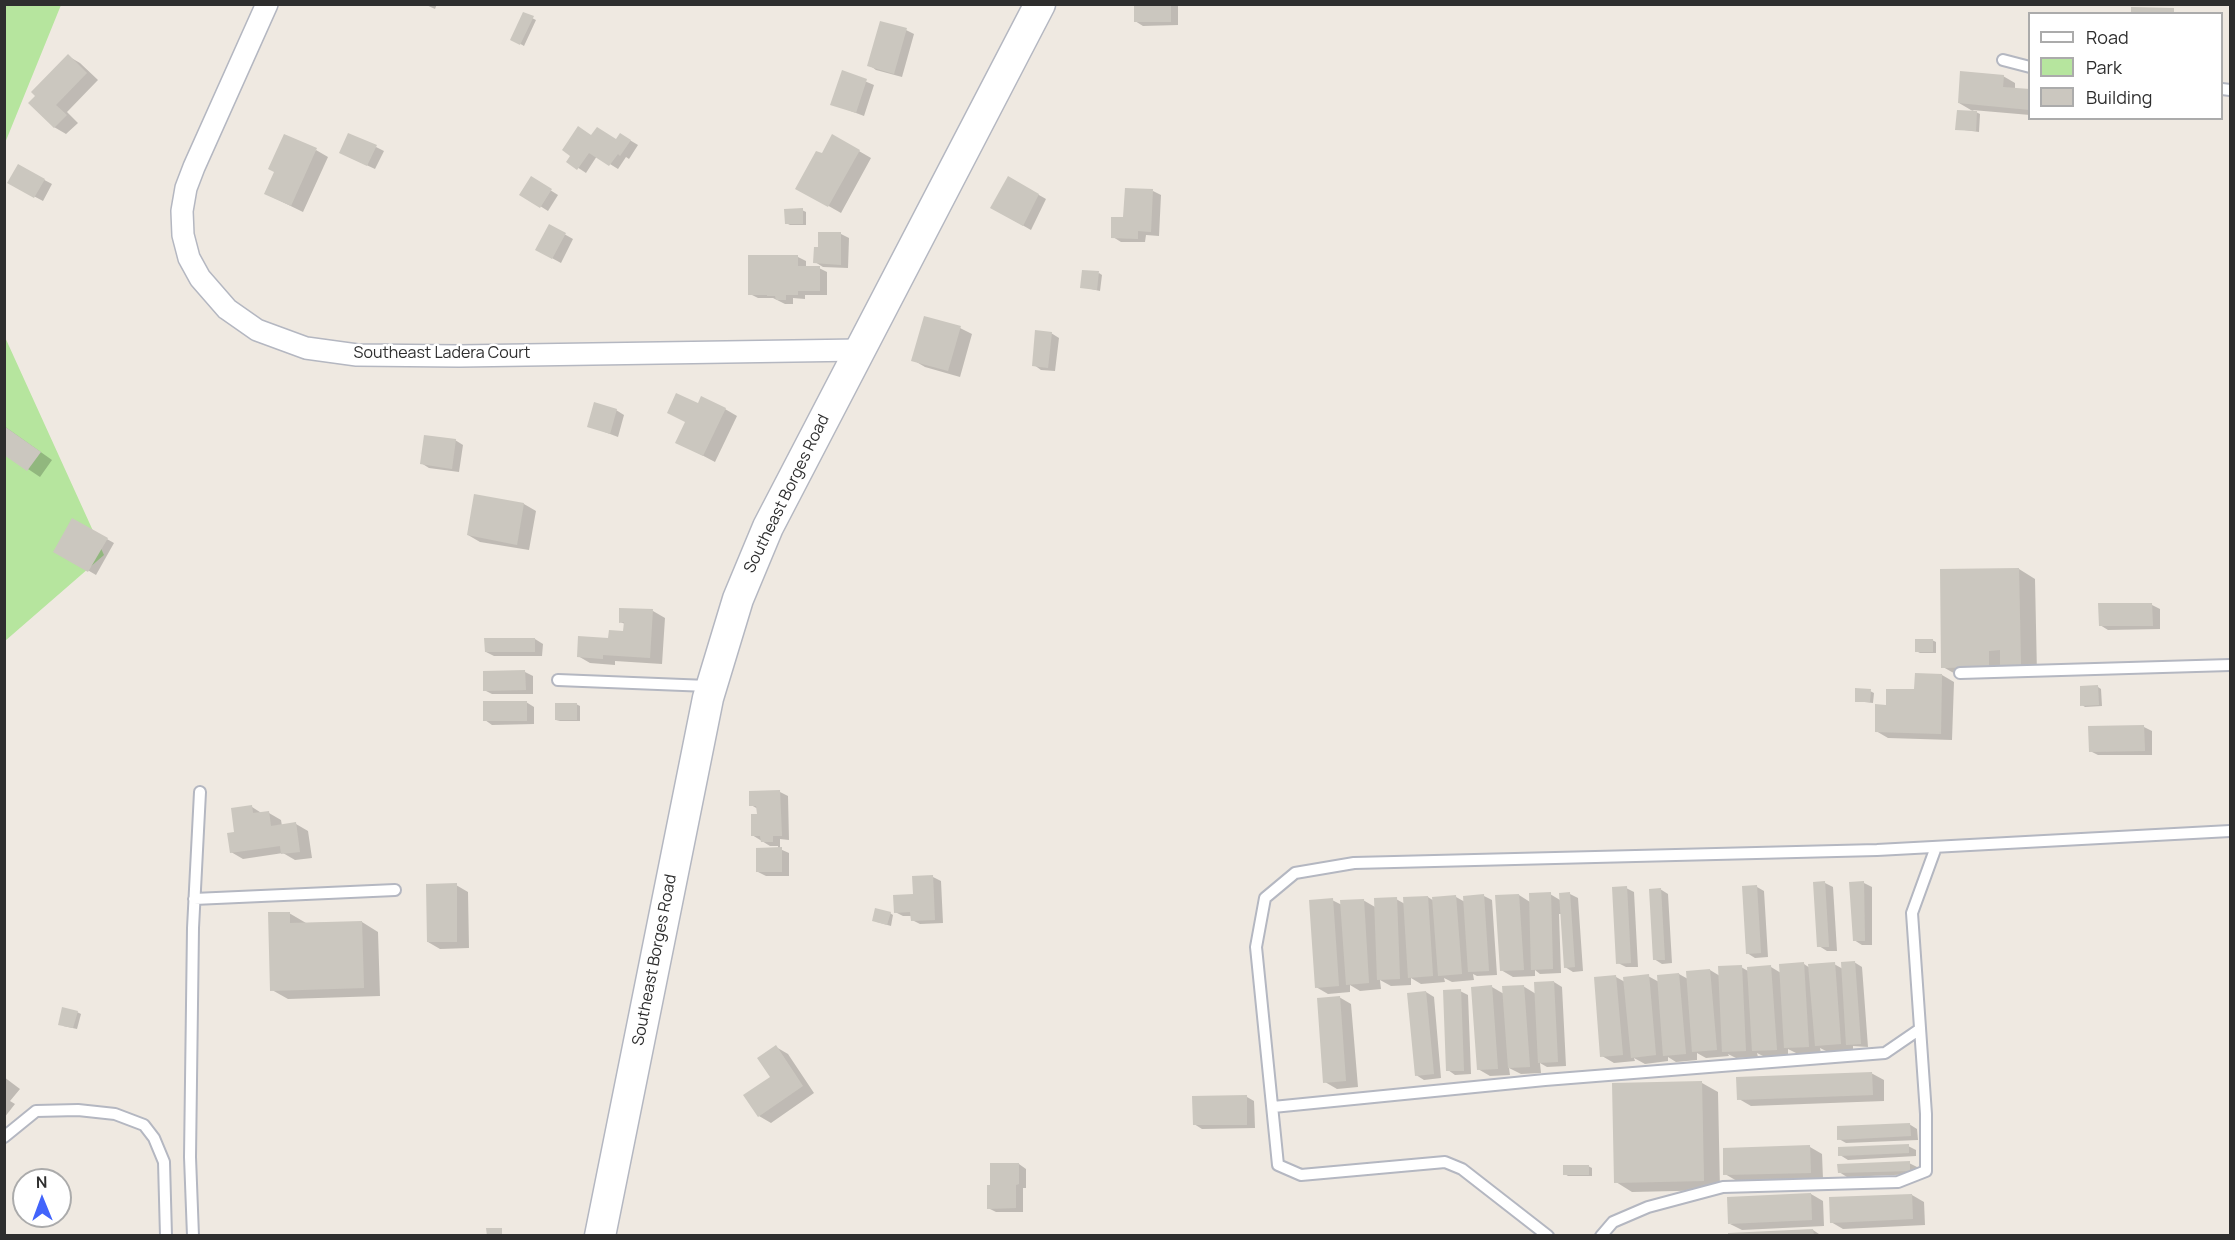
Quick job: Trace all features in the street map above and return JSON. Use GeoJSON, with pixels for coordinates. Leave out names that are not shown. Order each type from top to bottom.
{"type":"FeatureCollection","features":[{"type":"Feature","properties":{"kind":"street","name":"Southeast Ladera Court"},"geometry":{"type":"LineString","coordinates":[[267,4],[194,167],[186,188],[182,211],[183,235],[189,258],[200,278],[226,309],[257,330],[306,348],[357,355],[459,356],[860,350]]}},
{"type":"Feature","properties":{"kind":"street","name":"Southeast Borges Road"},"geometry":{"type":"LineString","coordinates":[[600,1236],[631,1091],[657,946],[712,687],[749,569],[768,527],[1040,4]]}},
{"type":"Feature","properties":{"kind":"lane"},"geometry":{"type":"LineString","coordinates":[[2003,60],[2028,66]]}},
{"type":"Feature","properties":{"kind":"lane"},"geometry":{"type":"LineString","coordinates":[[1960,673],[2230,665]]}},
{"type":"Feature","properties":{"kind":"lane"},"geometry":{"type":"LineString","coordinates":[[558,680],[712,687]]}},
{"type":"Feature","properties":{"kind":"lane"},"geometry":{"type":"LineString","coordinates":[[193,1236],[190,1156],[194,899],[200,792]]}},
{"type":"Feature","properties":{"kind":"lane"},"geometry":{"type":"LineString","coordinates":[[1548,1236],[1462,1169],[1445,1162],[1301,1175],[1278,1165],[1256,946],[1265,898],[1296,873],[1354,863],[1877,850],[2230,831]]}},
{"type":"Feature","properties":{"kind":"lane"},"geometry":{"type":"LineString","coordinates":[[1601,1236],[1613,1222],[1648,1207],[1723,1187],[1899,1182],[1926,1171],[1926,1114],[1912,913],[1935,847]]}},
{"type":"Feature","properties":{"kind":"lane"},"geometry":{"type":"LineString","coordinates":[[194,899],[395,890]]}},
{"type":"Feature","properties":{"kind":"lane"},"geometry":{"type":"LineString","coordinates":[[1273,1107],[1557,1079],[1885,1053],[1920,1029]]}},
{"type":"Feature","properties":{"kind":"lane"},"geometry":{"type":"LineString","coordinates":[[4,1137],[36,1111],[78,1110],[114,1113],[144,1125],[154,1138],[164,1162],[166,1236]]}},
{"type":"Feature","properties":{"kind":"green space"},"geometry":{"type":"Polygon","coordinates":[[[4,5],[61,5],[5,143],[4,5]]]}},
{"type":"Feature","properties":{"kind":"green space"},"geometry":{"type":"Polygon","coordinates":[[[4,335],[104,555],[5,641],[4,641],[4,335]]]}},
{"type":"Feature","properties":{"kind":"building"},"geometry":{"type":"Polygon","coordinates":[[[1134,4],[1171,4],[1171,22],[1134,22],[1134,4]]]}},
{"type":"Feature","properties":{"kind":"building"},"geometry":{"type":"Polygon","coordinates":[[[2131,7],[2174,8],[2174,12],[2131,12],[2131,7]]]}},
{"type":"Feature","properties":{"kind":"building"},"geometry":{"type":"Polygon","coordinates":[[[523,12],[534,16],[520,45],[510,40],[523,12]]]}},
{"type":"Feature","properties":{"kind":"building"},"geometry":{"type":"Polygon","coordinates":[[[880,21],[907,28],[894,74],[867,66],[880,21]]]}},
{"type":"Feature","properties":{"kind":"building"},"geometry":{"type":"Polygon","coordinates":[[[68,54],[87,73],[56,105],[67,115],[54,128],[28,103],[35,96],[31,92],[68,54]]]}},
{"type":"Feature","properties":{"kind":"building"},"geometry":{"type":"Polygon","coordinates":[[[842,70],[867,79],[856,113],[830,105],[842,70]]]}},
{"type":"Feature","properties":{"kind":"building"},"geometry":{"type":"Polygon","coordinates":[[[1960,71],[2004,75],[2003,87],[2028,89],[2028,110],[1958,103],[1960,71]]]}},
{"type":"Feature","properties":{"kind":"building"},"geometry":{"type":"Polygon","coordinates":[[[1957,110],[1977,111],[1976,131],[1955,130],[1957,110]]]}},
{"type":"Feature","properties":{"kind":"building"},"geometry":{"type":"Polygon","coordinates":[[[578,126],[591,135],[597,127],[616,139],[620,133],[631,140],[620,156],[618,154],[609,166],[589,153],[577,170],[566,162],[570,156],[562,150],[578,126]]]}},
{"type":"Feature","properties":{"kind":"building"},"geometry":{"type":"Polygon","coordinates":[[[348,133],[377,145],[367,166],[339,153],[348,133]]]}},
{"type":"Feature","properties":{"kind":"building"},"geometry":{"type":"Polygon","coordinates":[[[284,134],[317,148],[291,206],[264,194],[274,172],[268,169],[284,134]]]}},
{"type":"Feature","properties":{"kind":"building"},"geometry":{"type":"Polygon","coordinates":[[[832,134],[860,150],[828,207],[795,189],[816,151],[822,153],[832,134]]]}},
{"type":"Feature","properties":{"kind":"building"},"geometry":{"type":"Polygon","coordinates":[[[18,164],[45,179],[34,198],[7,183],[18,164]]]}},
{"type":"Feature","properties":{"kind":"building"},"geometry":{"type":"Polygon","coordinates":[[[531,176],[552,189],[540,208],[519,195],[531,176]]]}},
{"type":"Feature","properties":{"kind":"building"},"geometry":{"type":"Polygon","coordinates":[[[1008,176],[1039,194],[1023,226],[990,208],[1008,176]]]}},
{"type":"Feature","properties":{"kind":"building"},"geometry":{"type":"Polygon","coordinates":[[[1125,188],[1153,189],[1151,232],[1138,231],[1138,239],[1111,238],[1111,217],[1123,217],[1125,188]]]}},
{"type":"Feature","properties":{"kind":"building"},"geometry":{"type":"Polygon","coordinates":[[[803,208],[803,224],[785,224],[784,209],[803,208]]]}},
{"type":"Feature","properties":{"kind":"building"},"geometry":{"type":"Polygon","coordinates":[[[549,224],[566,233],[552,259],[535,250],[549,224]]]}},
{"type":"Feature","properties":{"kind":"building"},"geometry":{"type":"Polygon","coordinates":[[[818,232],[841,232],[841,265],[813,263],[814,247],[818,247],[818,232]]]}},
{"type":"Feature","properties":{"kind":"building"},"geometry":{"type":"Polygon","coordinates":[[[748,255],[798,255],[798,266],[820,266],[820,291],[798,291],[798,295],[786,295],[786,300],[776,300],[775,296],[748,295],[748,255]]]}},
{"type":"Feature","properties":{"kind":"building"},"geometry":{"type":"Polygon","coordinates":[[[1082,270],[1099,271],[1097,290],[1080,288],[1082,270]]]}},
{"type":"Feature","properties":{"kind":"building"},"geometry":{"type":"Polygon","coordinates":[[[924,316],[961,326],[948,371],[911,361],[924,316]]]}},
{"type":"Feature","properties":{"kind":"building"},"geometry":{"type":"Polygon","coordinates":[[[1035,330],[1052,332],[1048,368],[1032,366],[1035,330]]]}},
{"type":"Feature","properties":{"kind":"building"},"geometry":{"type":"Polygon","coordinates":[[[676,393],[698,403],[701,396],[726,408],[703,456],[675,443],[685,422],[667,413],[676,393]]]}},
{"type":"Feature","properties":{"kind":"building"},"geometry":{"type":"Polygon","coordinates":[[[594,402],[617,409],[610,434],[587,427],[594,402]]]}},
{"type":"Feature","properties":{"kind":"building"},"geometry":{"type":"Polygon","coordinates":[[[4,426],[41,452],[27,471],[4,455],[4,426]]]}},
{"type":"Feature","properties":{"kind":"building"},"geometry":{"type":"Polygon","coordinates":[[[424,435],[456,439],[452,469],[420,464],[424,435]]]}},
{"type":"Feature","properties":{"kind":"building"},"geometry":{"type":"Polygon","coordinates":[[[474,494],[524,503],[517,545],[467,535],[474,494]]]}},
{"type":"Feature","properties":{"kind":"building"},"geometry":{"type":"Polygon","coordinates":[[[72,518],[108,538],[88,572],[53,552],[72,518]]]}},
{"type":"Feature","properties":{"kind":"building"},"geometry":{"type":"Polygon","coordinates":[[[2019,568],[2021,665],[2000,666],[2000,650],[1989,651],[1989,667],[1941,668],[1940,569],[2019,568]]]}},
{"type":"Feature","properties":{"kind":"building"},"geometry":{"type":"Polygon","coordinates":[[[2098,603],[2152,603],[2153,626],[2099,626],[2098,603]]]}},
{"type":"Feature","properties":{"kind":"building"},"geometry":{"type":"Polygon","coordinates":[[[619,608],[653,609],[650,658],[603,655],[603,659],[577,657],[578,636],[608,638],[609,630],[623,631],[624,622],[619,623],[619,608]]]}},
{"type":"Feature","properties":{"kind":"building"},"geometry":{"type":"Polygon","coordinates":[[[484,638],[535,638],[535,652],[485,652],[484,638]]]}},
{"type":"Feature","properties":{"kind":"building"},"geometry":{"type":"Polygon","coordinates":[[[1915,639],[1933,639],[1933,652],[1915,652],[1915,639]]]}},
{"type":"Feature","properties":{"kind":"building"},"geometry":{"type":"Polygon","coordinates":[[[525,670],[526,690],[483,691],[483,671],[525,670]]]}},
{"type":"Feature","properties":{"kind":"building"},"geometry":{"type":"Polygon","coordinates":[[[1915,673],[1942,674],[1941,734],[1875,732],[1875,704],[1886,705],[1886,689],[1914,689],[1915,673]]]}},
{"type":"Feature","properties":{"kind":"building"},"geometry":{"type":"Polygon","coordinates":[[[2098,685],[2099,705],[2080,706],[2080,686],[2098,685]]]}},
{"type":"Feature","properties":{"kind":"building"},"geometry":{"type":"Polygon","coordinates":[[[1855,688],[1871,689],[1870,702],[1855,702],[1855,688]]]}},
{"type":"Feature","properties":{"kind":"building"},"geometry":{"type":"Polygon","coordinates":[[[483,701],[527,701],[527,721],[483,721],[483,701]]]}},
{"type":"Feature","properties":{"kind":"building"},"geometry":{"type":"Polygon","coordinates":[[[555,703],[577,703],[577,720],[555,720],[555,703]]]}},
{"type":"Feature","properties":{"kind":"building"},"geometry":{"type":"Polygon","coordinates":[[[2144,725],[2145,751],[2089,752],[2088,726],[2144,725]]]}},
{"type":"Feature","properties":{"kind":"building"},"geometry":{"type":"Polygon","coordinates":[[[780,790],[782,836],[773,836],[773,842],[761,842],[760,836],[751,836],[751,814],[757,814],[756,806],[749,806],[749,791],[780,790]]]}},
{"type":"Feature","properties":{"kind":"building"},"geometry":{"type":"Polygon","coordinates":[[[252,805],[253,813],[269,811],[271,826],[296,822],[300,852],[281,854],[280,846],[230,853],[227,833],[234,832],[231,808],[252,805]]]}},
{"type":"Feature","properties":{"kind":"building"},"geometry":{"type":"Polygon","coordinates":[[[782,847],[782,872],[756,872],[756,848],[782,847]]]}},
{"type":"Feature","properties":{"kind":"building"},"geometry":{"type":"Polygon","coordinates":[[[933,875],[935,920],[911,921],[910,912],[894,913],[893,895],[913,894],[912,876],[933,875]]]}},
{"type":"Feature","properties":{"kind":"building"},"geometry":{"type":"Polygon","coordinates":[[[1825,881],[1829,947],[1817,947],[1813,882],[1825,881]]]}},
{"type":"Feature","properties":{"kind":"building"},"geometry":{"type":"Polygon","coordinates":[[[1864,881],[1865,941],[1853,941],[1849,882],[1864,881]]]}},
{"type":"Feature","properties":{"kind":"building"},"geometry":{"type":"Polygon","coordinates":[[[457,883],[457,942],[427,942],[426,884],[457,883]]]}},
{"type":"Feature","properties":{"kind":"building"},"geometry":{"type":"Polygon","coordinates":[[[1757,885],[1761,953],[1746,954],[1742,886],[1757,885]]]}},
{"type":"Feature","properties":{"kind":"building"},"geometry":{"type":"Polygon","coordinates":[[[1627,886],[1631,963],[1616,964],[1612,887],[1627,886]]]}},
{"type":"Feature","properties":{"kind":"building"},"geometry":{"type":"Polygon","coordinates":[[[1661,888],[1665,960],[1653,960],[1649,889],[1661,888]]]}},
{"type":"Feature","properties":{"kind":"building"},"geometry":{"type":"Polygon","coordinates":[[[1551,892],[1553,969],[1531,970],[1529,893],[1551,892]]]}},
{"type":"Feature","properties":{"kind":"building"},"geometry":{"type":"Polygon","coordinates":[[[1570,892],[1575,967],[1564,968],[1559,893],[1570,892]]]}},
{"type":"Feature","properties":{"kind":"building"},"geometry":{"type":"Polygon","coordinates":[[[1484,894],[1489,971],[1468,972],[1463,896],[1484,894]]]}},
{"type":"Feature","properties":{"kind":"building"},"geometry":{"type":"Polygon","coordinates":[[[1519,894],[1524,970],[1500,971],[1495,895],[1519,894]]]}},
{"type":"Feature","properties":{"kind":"building"},"geometry":{"type":"Polygon","coordinates":[[[1456,895],[1462,974],[1438,976],[1432,897],[1456,895]]]}},
{"type":"Feature","properties":{"kind":"building"},"geometry":{"type":"Polygon","coordinates":[[[1428,896],[1433,976],[1408,978],[1403,897],[1428,896]]]}},
{"type":"Feature","properties":{"kind":"building"},"geometry":{"type":"Polygon","coordinates":[[[1397,897],[1400,979],[1377,980],[1374,898],[1397,897]]]}},
{"type":"Feature","properties":{"kind":"building"},"geometry":{"type":"Polygon","coordinates":[[[1333,898],[1339,986],[1315,988],[1309,900],[1333,898]]]}},
{"type":"Feature","properties":{"kind":"building"},"geometry":{"type":"Polygon","coordinates":[[[1364,899],[1369,983],[1346,985],[1340,900],[1364,899]]]}},
{"type":"Feature","properties":{"kind":"building"},"geometry":{"type":"Polygon","coordinates":[[[875,908],[891,912],[887,925],[872,921],[875,908]]]}},
{"type":"Feature","properties":{"kind":"building"},"geometry":{"type":"Polygon","coordinates":[[[268,912],[290,912],[290,923],[362,921],[364,988],[270,991],[268,912]]]}},
{"type":"Feature","properties":{"kind":"building"},"geometry":{"type":"Polygon","coordinates":[[[1855,961],[1861,1044],[1846,1045],[1841,962],[1855,961]]]}},
{"type":"Feature","properties":{"kind":"building"},"geometry":{"type":"Polygon","coordinates":[[[1804,962],[1809,1047],[1784,1048],[1779,964],[1804,962]]]}},
{"type":"Feature","properties":{"kind":"building"},"geometry":{"type":"Polygon","coordinates":[[[1835,962],[1841,1044],[1815,1046],[1808,964],[1835,962]]]}},
{"type":"Feature","properties":{"kind":"building"},"geometry":{"type":"Polygon","coordinates":[[[1742,965],[1746,1051],[1722,1052],[1718,966],[1742,965]]]}},
{"type":"Feature","properties":{"kind":"building"},"geometry":{"type":"Polygon","coordinates":[[[1771,965],[1777,1050],[1752,1051],[1747,967],[1771,965]]]}},
{"type":"Feature","properties":{"kind":"building"},"geometry":{"type":"Polygon","coordinates":[[[1710,969],[1717,1050],[1692,1052],[1686,971],[1710,969]]]}},
{"type":"Feature","properties":{"kind":"building"},"geometry":{"type":"Polygon","coordinates":[[[1679,973],[1686,1054],[1663,1056],[1657,975],[1679,973]]]}},
{"type":"Feature","properties":{"kind":"building"},"geometry":{"type":"Polygon","coordinates":[[[1649,974],[1656,1055],[1631,1058],[1623,977],[1649,974]]]}},
{"type":"Feature","properties":{"kind":"building"},"geometry":{"type":"Polygon","coordinates":[[[1616,975],[1623,1055],[1600,1057],[1594,977],[1616,975]]]}},
{"type":"Feature","properties":{"kind":"building"},"geometry":{"type":"Polygon","coordinates":[[[1554,981],[1558,1062],[1538,1063],[1534,982],[1554,981]]]}},
{"type":"Feature","properties":{"kind":"building"},"geometry":{"type":"Polygon","coordinates":[[[1492,985],[1498,1069],[1477,1070],[1471,987],[1492,985]]]}},
{"type":"Feature","properties":{"kind":"building"},"geometry":{"type":"Polygon","coordinates":[[[1524,985],[1530,1067],[1508,1068],[1502,986],[1524,985]]]}},
{"type":"Feature","properties":{"kind":"building"},"geometry":{"type":"Polygon","coordinates":[[[1461,989],[1464,1071],[1446,1071],[1443,990],[1461,989]]]}},
{"type":"Feature","properties":{"kind":"building"},"geometry":{"type":"Polygon","coordinates":[[[1426,991],[1434,1074],[1415,1076],[1407,993],[1426,991]]]}},
{"type":"Feature","properties":{"kind":"building"},"geometry":{"type":"Polygon","coordinates":[[[1340,996],[1346,1081],[1323,1083],[1317,998],[1340,996]]]}},
{"type":"Feature","properties":{"kind":"building"},"geometry":{"type":"Polygon","coordinates":[[[62,1007],[78,1011],[73,1028],[58,1025],[62,1007]]]}},
{"type":"Feature","properties":{"kind":"building"},"geometry":{"type":"Polygon","coordinates":[[[776,1045],[803,1086],[758,1117],[743,1095],[770,1077],[757,1058],[776,1045]]]}},
{"type":"Feature","properties":{"kind":"building"},"geometry":{"type":"Polygon","coordinates":[[[1872,1072],[1873,1095],[1737,1100],[1736,1077],[1872,1072]]]}},
{"type":"Feature","properties":{"kind":"building"},"geometry":{"type":"Polygon","coordinates":[[[1702,1081],[1704,1181],[1614,1183],[1612,1083],[1702,1081]]]}},
{"type":"Feature","properties":{"kind":"building"},"geometry":{"type":"Polygon","coordinates":[[[1247,1095],[1247,1125],[1193,1125],[1192,1096],[1247,1095]]]}},
{"type":"Feature","properties":{"kind":"building"},"geometry":{"type":"Polygon","coordinates":[[[1910,1123],[1911,1136],[1837,1140],[1837,1126],[1910,1123]]]}},
{"type":"Feature","properties":{"kind":"building"},"geometry":{"type":"Polygon","coordinates":[[[1909,1144],[1909,1153],[1838,1156],[1838,1147],[1909,1144]]]}},
{"type":"Feature","properties":{"kind":"building"},"geometry":{"type":"Polygon","coordinates":[[[1810,1145],[1811,1173],[1723,1175],[1723,1148],[1810,1145]]]}},
{"type":"Feature","properties":{"kind":"building"},"geometry":{"type":"Polygon","coordinates":[[[1910,1161],[1910,1171],[1838,1173],[1837,1164],[1910,1161]]]}},
{"type":"Feature","properties":{"kind":"building"},"geometry":{"type":"Polygon","coordinates":[[[990,1163],[1019,1163],[1016,1208],[987,1209],[990,1163]]]}},
{"type":"Feature","properties":{"kind":"building"},"geometry":{"type":"Polygon","coordinates":[[[1563,1165],[1589,1165],[1589,1175],[1563,1175],[1563,1165]]]}},
{"type":"Feature","properties":{"kind":"building"},"geometry":{"type":"Polygon","coordinates":[[[1811,1193],[1812,1220],[1728,1224],[1727,1197],[1811,1193]]]}},
{"type":"Feature","properties":{"kind":"building"},"geometry":{"type":"Polygon","coordinates":[[[1912,1194],[1913,1219],[1830,1223],[1829,1197],[1912,1194]]]}},
{"type":"Feature","properties":{"kind":"building"},"geometry":{"type":"Polygon","coordinates":[[[486,1228],[502,1228],[502,1236],[487,1236],[486,1228]]]}},
{"type":"Feature","properties":{"kind":"building"},"geometry":{"type":"Polygon","coordinates":[[[1813,1229],[1814,1236],[1728,1236],[1728,1233],[1813,1229]]]}}]}
